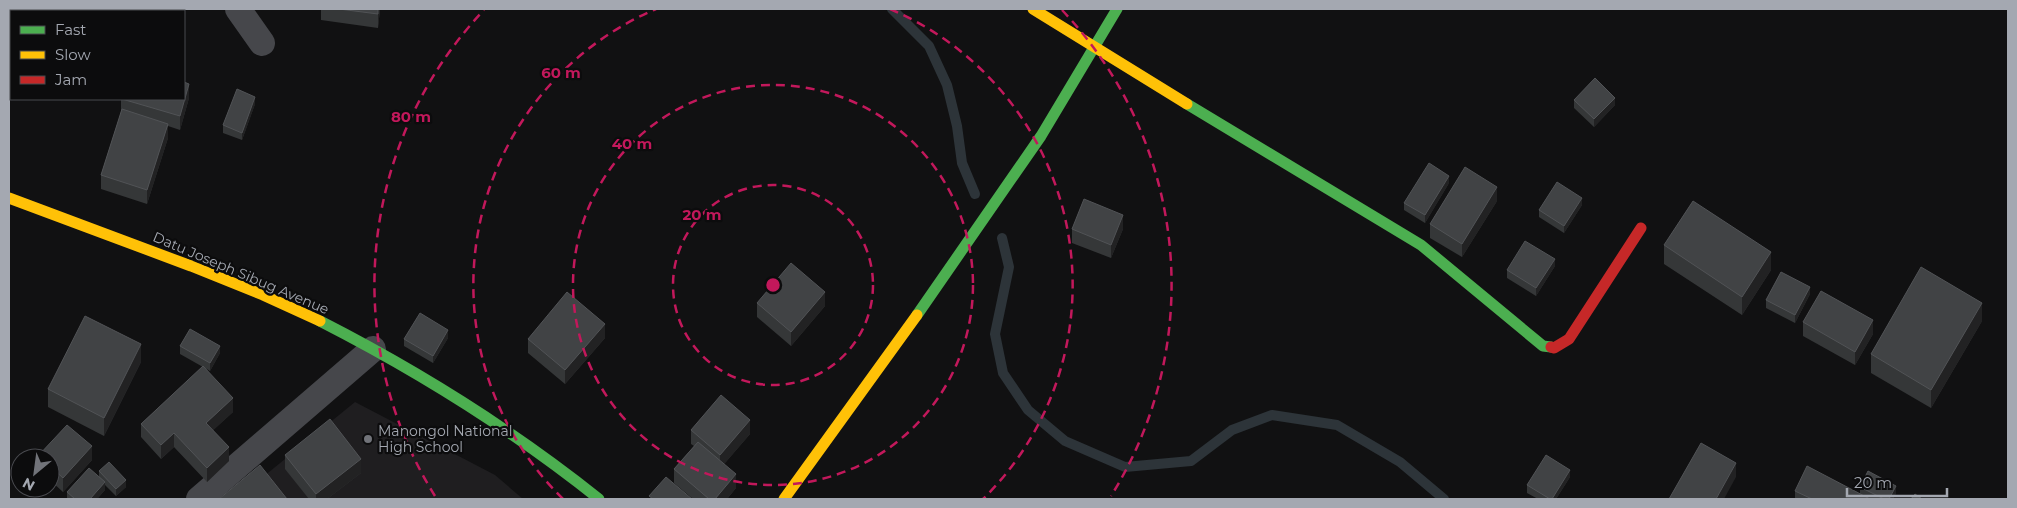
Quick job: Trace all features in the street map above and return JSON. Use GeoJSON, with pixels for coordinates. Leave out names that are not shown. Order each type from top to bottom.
{"type":"FeatureCollection","features":[{"type":"Feature","properties":{"kind":"street"},"geometry":{"type":"LineString","coordinates":[[238,9],[262,43]]}},
{"type":"Feature","properties":{"kind":"street"},"geometry":{"type":"LineString","coordinates":[[1033,9],[1095,49],[1421,246],[1543,346],[1554,348],[1570,339],[1641,228]]}},
{"type":"Feature","properties":{"kind":"street"},"geometry":{"type":"LineString","coordinates":[[784,499],[985,220],[1043,135],[1118,9]]}},
{"type":"Feature","properties":{"kind":"street","name":"Datu Joseph Sibug Avenue"},"geometry":{"type":"LineString","coordinates":[[9,198],[212,274],[299,311],[373,348],[501,426],[599,499]]}},
{"type":"Feature","properties":{"kind":"street"},"geometry":{"type":"LineString","coordinates":[[199,499],[373,348]]}},
{"type":"Feature","properties":{"kind":"shaded area","name":"Manongol National High School"},"geometry":{"type":"Polygon","coordinates":[[[355,402],[495,475],[523,499],[236,499],[355,402]]]}},
{"type":"Feature","properties":{"kind":"building"},"geometry":{"type":"Polygon","coordinates":[[[28,9],[57,9],[56,10],[28,9]]]}},
{"type":"Feature","properties":{"kind":"building"},"geometry":{"type":"Polygon","coordinates":[[[74,9],[115,9],[114,10],[74,9]]]}},
{"type":"Feature","properties":{"kind":"building"},"geometry":{"type":"Polygon","coordinates":[[[150,9],[153,10],[130,10],[150,9]]]}},
{"type":"Feature","properties":{"kind":"building"},"geometry":{"type":"Polygon","coordinates":[[[339,9],[378,9],[378,14],[339,9]]]}},
{"type":"Feature","properties":{"kind":"building"},"geometry":{"type":"Polygon","coordinates":[[[1595,78],[1615,98],[1594,119],[1574,100],[1595,78]]]}},
{"type":"Feature","properties":{"kind":"building"},"geometry":{"type":"Polygon","coordinates":[[[185,82],[189,84],[185,98],[185,82]]]}},
{"type":"Feature","properties":{"kind":"building"},"geometry":{"type":"Polygon","coordinates":[[[237,89],[255,97],[242,133],[223,125],[237,89]]]}},
{"type":"Feature","properties":{"kind":"building"},"geometry":{"type":"Polygon","coordinates":[[[125,100],[184,100],[180,116],[125,100]]]}},
{"type":"Feature","properties":{"kind":"building"},"geometry":{"type":"Polygon","coordinates":[[[122,109],[168,124],[147,190],[101,175],[122,109]]]}},
{"type":"Feature","properties":{"kind":"building"},"geometry":{"type":"Polygon","coordinates":[[[1429,163],[1449,176],[1425,215],[1404,203],[1429,163]]]}},
{"type":"Feature","properties":{"kind":"building"},"geometry":{"type":"Polygon","coordinates":[[[1465,167],[1497,187],[1462,244],[1430,224],[1465,167]]]}},
{"type":"Feature","properties":{"kind":"building"},"geometry":{"type":"Polygon","coordinates":[[[1557,182],[1582,198],[1564,226],[1539,210],[1557,182]]]}},
{"type":"Feature","properties":{"kind":"building"},"geometry":{"type":"Polygon","coordinates":[[[1084,199],[1123,215],[1111,245],[1072,229],[1084,199]]]}},
{"type":"Feature","properties":{"kind":"building"},"geometry":{"type":"Polygon","coordinates":[[[1693,201],[1771,252],[1742,297],[1664,245],[1693,201]]]}},
{"type":"Feature","properties":{"kind":"building"},"geometry":{"type":"Polygon","coordinates":[[[1525,241],[1555,259],[1536,288],[1507,270],[1525,241]]]}},
{"type":"Feature","properties":{"kind":"building"},"geometry":{"type":"Polygon","coordinates":[[[791,263],[825,292],[791,332],[757,303],[791,263]]]}},
{"type":"Feature","properties":{"kind":"building"},"geometry":{"type":"Polygon","coordinates":[[[1921,267],[1982,303],[1931,390],[1871,354],[1921,267]]]}},
{"type":"Feature","properties":{"kind":"building"},"geometry":{"type":"Polygon","coordinates":[[[1781,272],[1810,287],[1795,315],[1766,300],[1781,272]]]}},
{"type":"Feature","properties":{"kind":"building"},"geometry":{"type":"Polygon","coordinates":[[[1821,291],[1873,320],[1855,352],[1803,322],[1821,291]]]}},
{"type":"Feature","properties":{"kind":"building"},"geometry":{"type":"Polygon","coordinates":[[[567,292],[605,324],[565,370],[528,339],[567,292]]]}},
{"type":"Feature","properties":{"kind":"building"},"geometry":{"type":"Polygon","coordinates":[[[420,313],[448,330],[433,356],[404,339],[420,313]]]}},
{"type":"Feature","properties":{"kind":"building"},"geometry":{"type":"Polygon","coordinates":[[[85,316],[141,344],[104,418],[48,389],[85,316]]]}},
{"type":"Feature","properties":{"kind":"building"},"geometry":{"type":"Polygon","coordinates":[[[190,329],[220,346],[210,363],[180,346],[190,329]]]}},
{"type":"Feature","properties":{"kind":"building"},"geometry":{"type":"Polygon","coordinates":[[[203,366],[233,398],[206,423],[229,447],[207,468],[174,433],[161,445],[141,424],[203,366]]]}},
{"type":"Feature","properties":{"kind":"building"},"geometry":{"type":"Polygon","coordinates":[[[721,395],[750,420],[720,455],[691,430],[721,395]]]}},
{"type":"Feature","properties":{"kind":"building"},"geometry":{"type":"Polygon","coordinates":[[[330,419],[361,459],[316,494],[285,455],[330,419]]]}},
{"type":"Feature","properties":{"kind":"building"},"geometry":{"type":"Polygon","coordinates":[[[67,425],[92,446],[63,478],[60,475],[60,448],[45,448],[67,425]]]}},
{"type":"Feature","properties":{"kind":"building"},"geometry":{"type":"Polygon","coordinates":[[[698,442],[736,474],[715,499],[709,499],[674,469],[698,442]]]}},
{"type":"Feature","properties":{"kind":"building"},"geometry":{"type":"Polygon","coordinates":[[[1701,443],[1736,463],[1716,499],[1669,499],[1701,443]]]}},
{"type":"Feature","properties":{"kind":"building"},"geometry":{"type":"Polygon","coordinates":[[[1546,455],[1570,470],[1552,499],[1527,485],[1546,455]]]}},
{"type":"Feature","properties":{"kind":"building"},"geometry":{"type":"Polygon","coordinates":[[[109,462],[126,480],[116,489],[99,471],[109,462]]]}},
{"type":"Feature","properties":{"kind":"building"},"geometry":{"type":"Polygon","coordinates":[[[260,465],[287,499],[219,499],[260,465]]]}},
{"type":"Feature","properties":{"kind":"building"},"geometry":{"type":"Polygon","coordinates":[[[1807,466],[1870,499],[1812,499],[1795,491],[1807,466]]]}},
{"type":"Feature","properties":{"kind":"building"},"geometry":{"type":"Polygon","coordinates":[[[89,468],[105,482],[90,499],[75,499],[67,492],[89,468]]]}},
{"type":"Feature","properties":{"kind":"building"},"geometry":{"type":"Polygon","coordinates":[[[1868,471],[1896,486],[1889,499],[1884,499],[1860,487],[1868,471]]]}},
{"type":"Feature","properties":{"kind":"building"},"geometry":{"type":"Polygon","coordinates":[[[666,477],[692,499],[653,499],[649,496],[666,477]]]}},
{"type":"Feature","properties":{"kind":"building"},"geometry":{"type":"Polygon","coordinates":[[[1915,494],[1922,499],[1911,499],[1915,494]]]}},
{"type":"Feature","properties":{"kind":"waterway"},"geometry":{"type":"LineString","coordinates":[[892,9],[929,46],[947,85],[957,126],[962,163],[975,194]]}},
{"type":"Feature","properties":{"kind":"waterway"},"geometry":{"type":"LineString","coordinates":[[1002,238],[1009,267],[995,334],[1003,373],[1028,410],[1065,441],[1125,467],[1191,461],[1232,430],[1272,415],[1337,425],[1400,462],[1444,499]]}},
{"type":"Feature","properties":{"kind":"traffic: fast"},"geometry":{"type":"LineString","coordinates":[[917,315],[1041,136],[1117,9]]}},
{"type":"Feature","properties":{"kind":"traffic: fast"},"geometry":{"type":"LineString","coordinates":[[1187,104],[1421,245],[1543,346],[1551,347]]}},
{"type":"Feature","properties":{"kind":"traffic: fast"},"geometry":{"type":"LineString","coordinates":[[320,321],[392,360],[464,403],[567,474],[599,499]]}},
{"type":"Feature","properties":{"kind":"traffic: slow"},"geometry":{"type":"LineString","coordinates":[[1033,9],[1187,104]]}},
{"type":"Feature","properties":{"kind":"traffic: slow"},"geometry":{"type":"LineString","coordinates":[[9,198],[191,266],[263,295],[320,321]]}},
{"type":"Feature","properties":{"kind":"traffic: slow"},"geometry":{"type":"LineString","coordinates":[[784,499],[917,315]]}},
{"type":"Feature","properties":{"kind":"traffic: jam"},"geometry":{"type":"LineString","coordinates":[[1551,347],[1554,348],[1569,339],[1641,228]]}},
{"type":"Feature","properties":{"kind":"place","name":"Manongol National High School"},"geometry":{"type":"Point","coordinates":[368,439]}}]}
